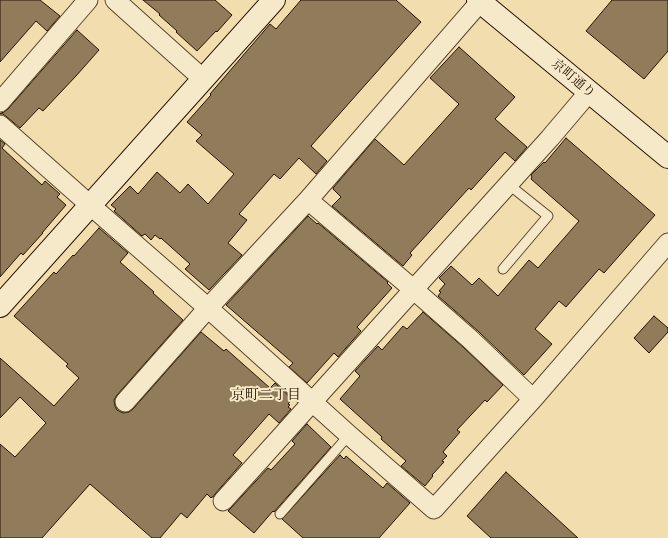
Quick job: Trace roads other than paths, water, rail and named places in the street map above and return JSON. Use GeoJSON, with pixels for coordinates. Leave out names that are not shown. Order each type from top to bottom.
{"type":"FeatureCollection","features":[{"type":"Feature","properties":{"kind":"street"},"geometry":{"type":"LineString","coordinates":[[0,102],[88,0]]}},
{"type":"Feature","properties":{"kind":"street"},"geometry":{"type":"LineString","coordinates":[[115,0],[203,79]]}},
{"type":"Feature","properties":{"kind":"street"},"geometry":{"type":"LineString","coordinates":[[0,306],[274,0]]}},
{"type":"Feature","properties":{"kind":"street"},"geometry":{"type":"LineString","coordinates":[[125,402],[208,308],[308,200],[479,1]]}},
{"type":"Feature","properties":{"kind":"street","name":"京町通り"},"geometry":{"type":"LineString","coordinates":[[479,1],[668,157]]}},
{"type":"Feature","properties":{"kind":"street"},"geometry":{"type":"LineString","coordinates":[[223,501],[589,92]]}},
{"type":"Feature","properties":{"kind":"street"},"geometry":{"type":"LineString","coordinates":[[0,125],[434,509],[533,399],[668,243]]}},
{"type":"Feature","properties":{"kind":"street"},"geometry":{"type":"LineString","coordinates":[[308,200],[413,289],[533,399]]}},
{"type":"Feature","properties":{"kind":"lane"},"geometry":{"type":"LineString","coordinates":[[503,270],[548,216],[508,184]]}},
{"type":"Feature","properties":{"kind":"lane"},"geometry":{"type":"LineString","coordinates":[[280,514],[349,435]]}},
{"type":"Feature","properties":{"kind":"district","name":"京町二丁目"},"geometry":{"type":"Point","coordinates":[266,396]}}]}
